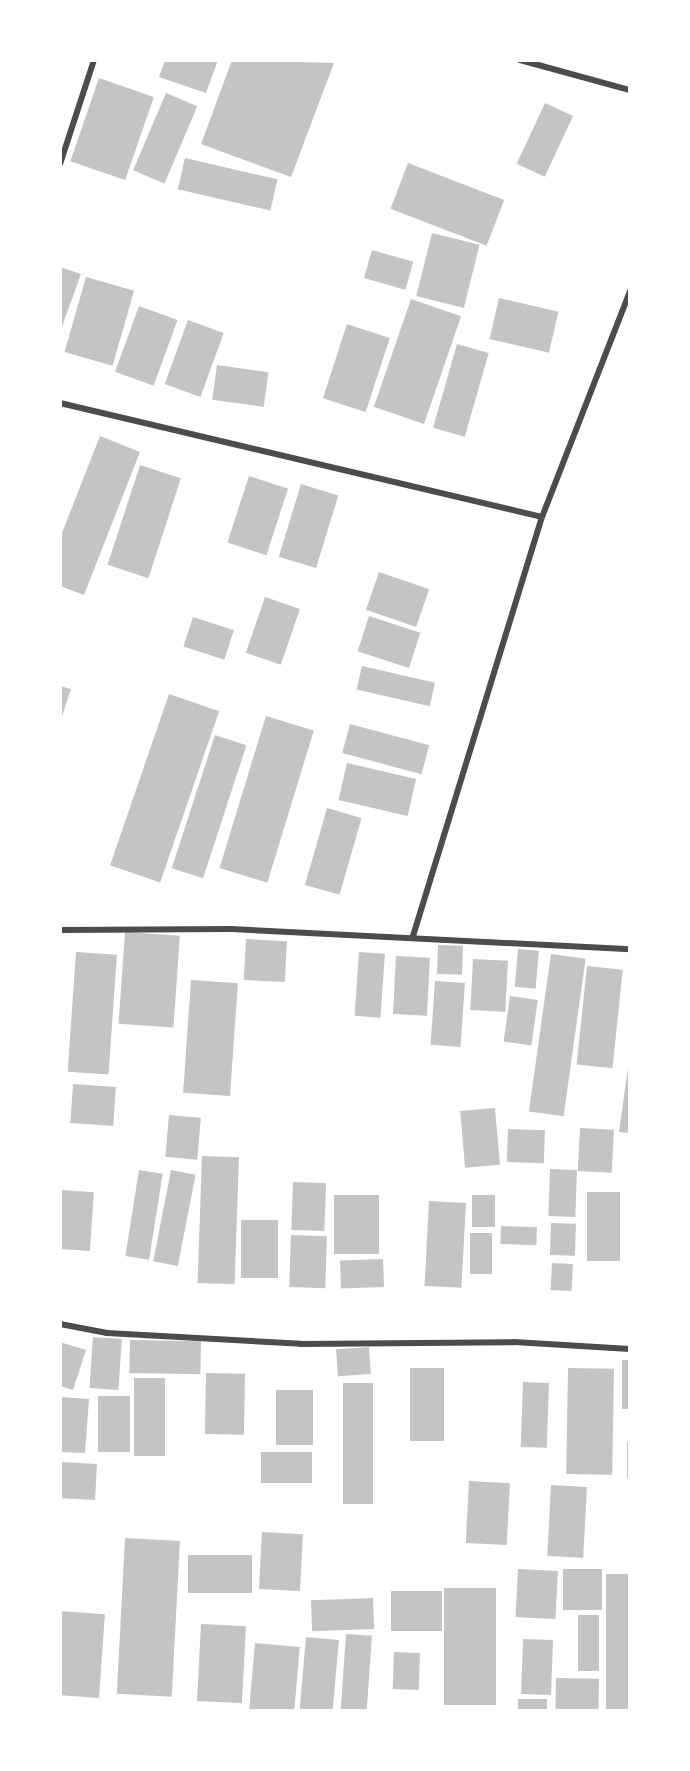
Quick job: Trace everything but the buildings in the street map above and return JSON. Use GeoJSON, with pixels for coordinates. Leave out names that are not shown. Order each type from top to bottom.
{"type":"FeatureCollection","features":[{"type":"Feature","properties":{"kind":"street"},"geometry":{"type":"LineString","coordinates":[[60,165],[94,60]]}},
{"type":"Feature","properties":{"kind":"street"},"geometry":{"type":"LineString","coordinates":[[520,60],[630,90]]}},
{"type":"Feature","properties":{"kind":"street"},"geometry":{"type":"LineString","coordinates":[[413,936],[542,517],[630,291]]}},
{"type":"Feature","properties":{"kind":"street"},"geometry":{"type":"LineString","coordinates":[[60,403],[542,517]]}},
{"type":"Feature","properties":{"kind":"street"},"geometry":{"type":"LineString","coordinates":[[60,930],[231,929],[413,936],[630,949]]}},
{"type":"Feature","properties":{"kind":"street"},"geometry":{"type":"LineString","coordinates":[[60,1324],[107,1333],[301,1344],[514,1342],[630,1349]]}}]}
